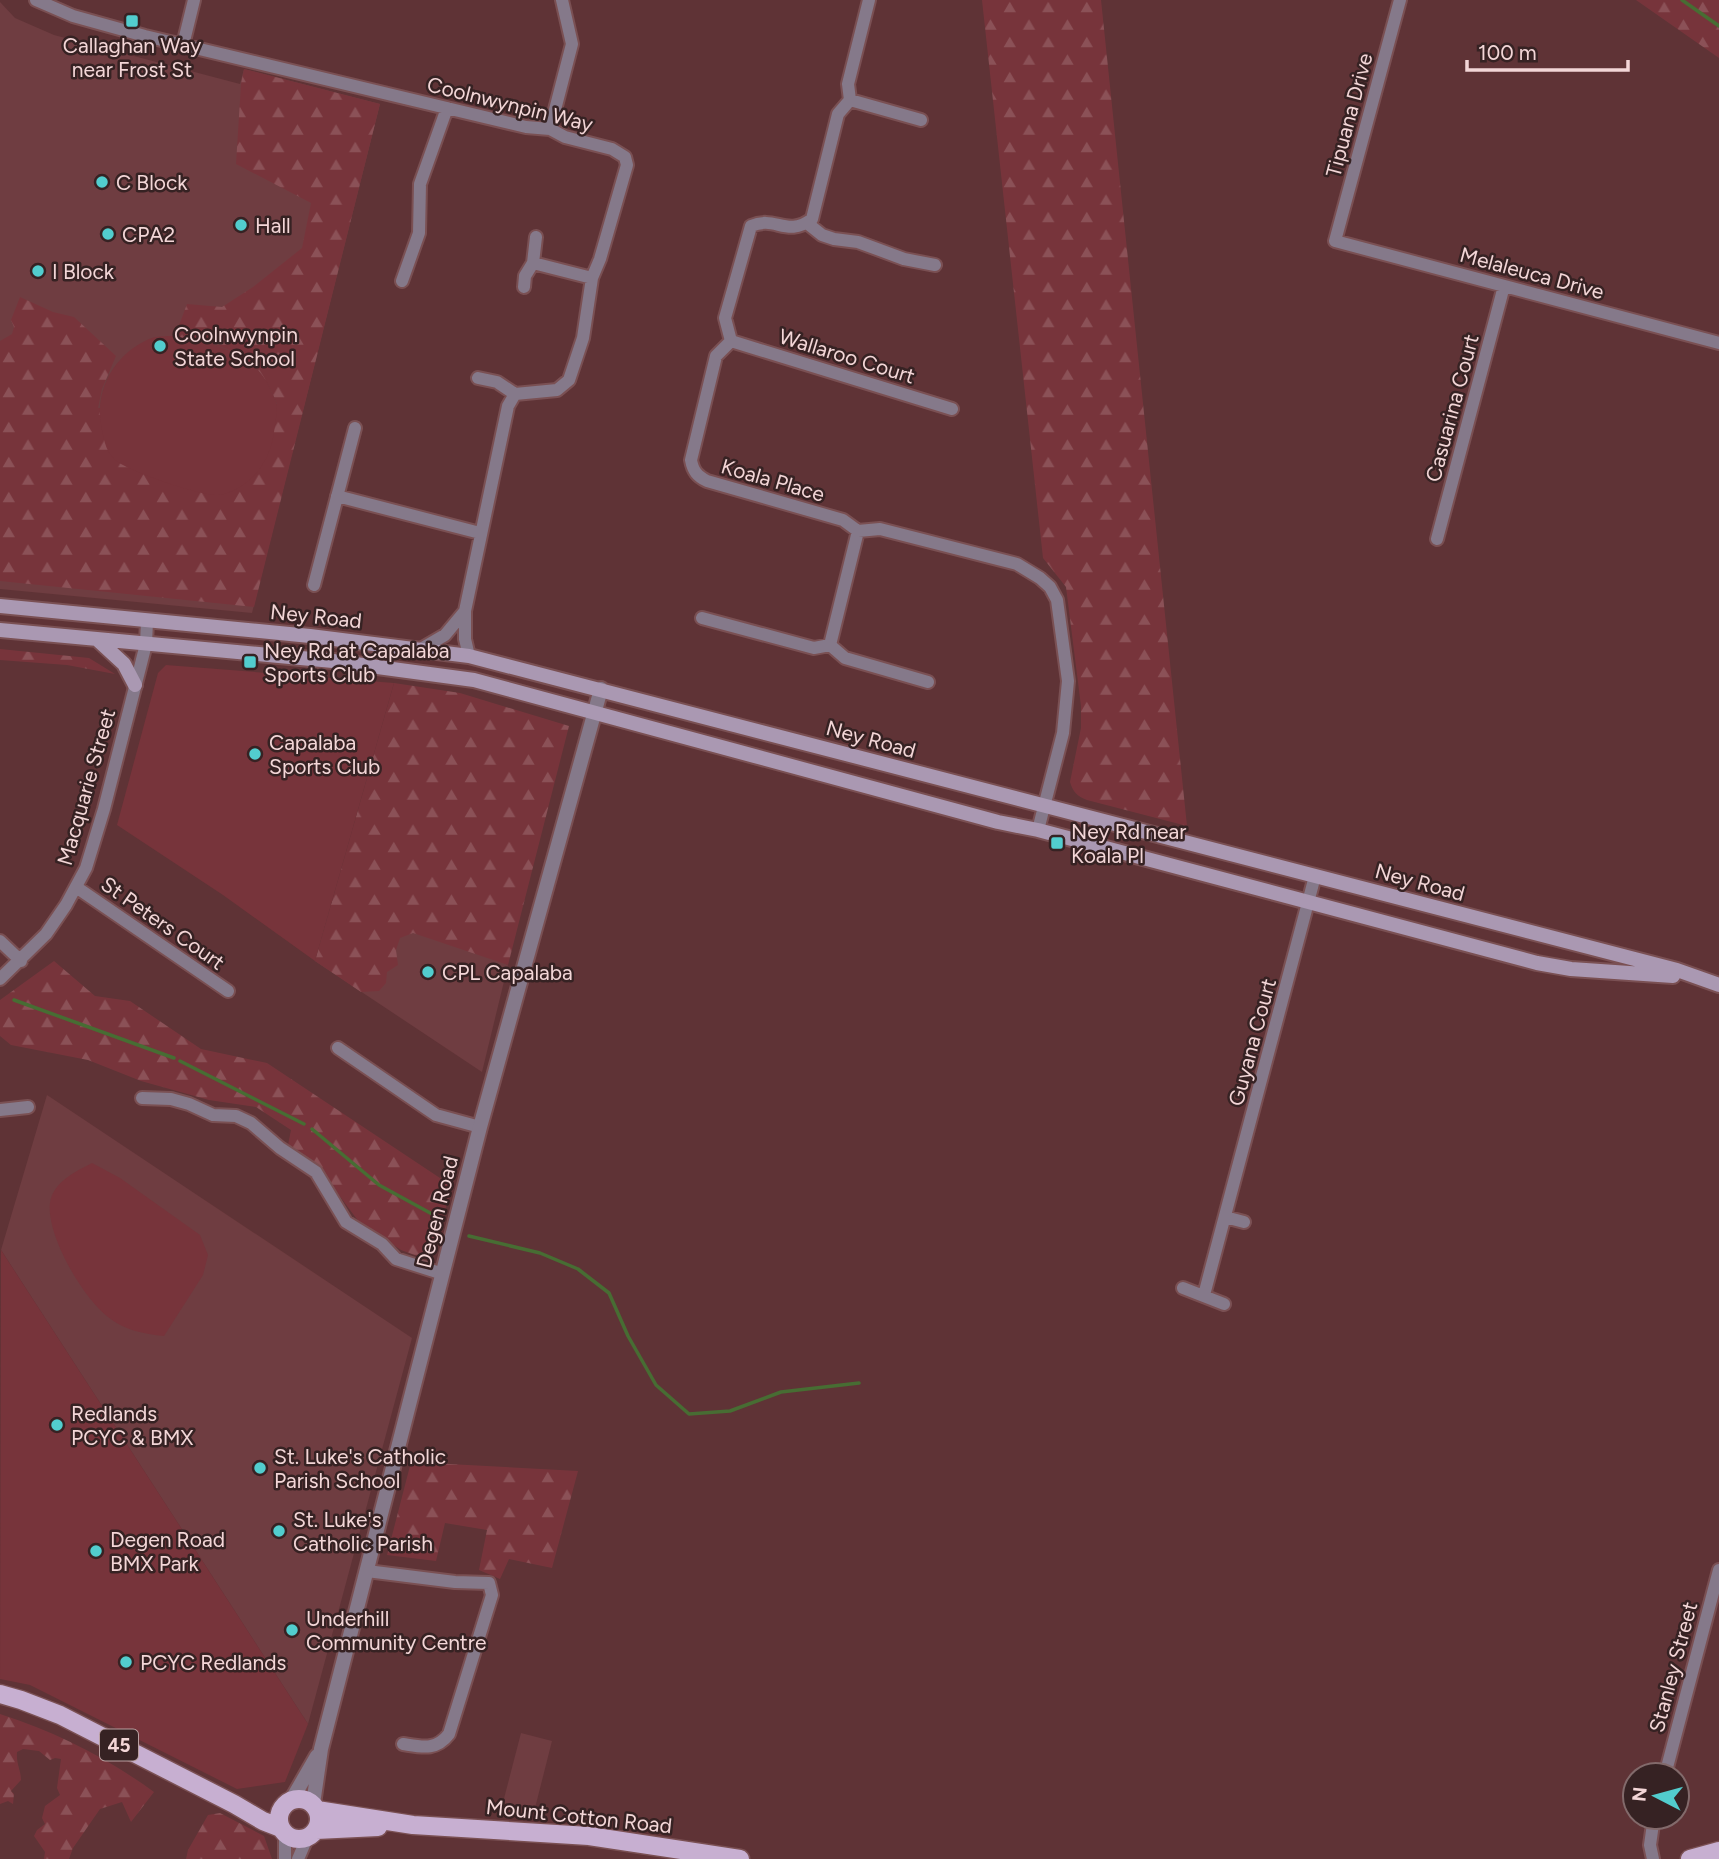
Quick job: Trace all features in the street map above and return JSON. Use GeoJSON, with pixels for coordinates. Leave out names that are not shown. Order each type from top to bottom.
{"type":"FeatureCollection","features":[{"type":"Feature","properties":{"kind":"main road","name":"Ney Road"},"geometry":{"type":"LineString","coordinates":[[0,606],[469,656],[1677,970],[1719,984]]}},
{"type":"Feature","properties":{"kind":"main road","name":"Ney Road"},"geometry":{"type":"LineString","coordinates":[[0,630],[333,661],[462,678],[1537,963],[1571,969],[1670,976],[1719,984]]}},
{"type":"Feature","properties":{"kind":"main road"},"geometry":{"type":"LineString","coordinates":[[97,639],[124,664],[135,685]]}},
{"type":"Feature","properties":{"kind":"main road","name":"45"},"geometry":{"type":"LineString","coordinates":[[0,1695],[60,1715],[234,1804],[296,1839],[311,1834]]}},
{"type":"Feature","properties":{"kind":"main road","name":"45"},"geometry":{"type":"LineString","coordinates":[[234,1804],[264,1809],[302,1799],[315,1807]]}},
{"type":"Feature","properties":{"kind":"main road"},"geometry":{"type":"LineString","coordinates":[[283,1831],[279,1817],[287,1804]]}},
{"type":"Feature","properties":{"kind":"main road"},"geometry":{"type":"LineString","coordinates":[[311,1834],[319,1820],[315,1807]]}},
{"type":"Feature","properties":{"kind":"main road","name":"Mount Cotton Road"},"geometry":{"type":"LineString","coordinates":[[315,1807],[413,1825],[589,1836],[740,1859]]}},
{"type":"Feature","properties":{"kind":"main road","name":"Mount Cotton Road"},"geometry":{"type":"LineString","coordinates":[[311,1834],[413,1825]]}},
{"type":"Feature","properties":{"kind":"main road"},"geometry":{"type":"LineString","coordinates":[[1690,1859],[1719,1851]]}},
{"type":"Feature","properties":{"kind":"street","name":"Coolnwynpin Way"},"geometry":{"type":"LineString","coordinates":[[36,0],[74,16],[183,45],[526,127],[550,129],[565,137],[612,149],[625,157],[627,165],[592,278],[583,338],[569,380],[557,390],[515,394]]}},
{"type":"Feature","properties":{"kind":"street"},"geometry":{"type":"LineString","coordinates":[[183,45],[194,0]]}},
{"type":"Feature","properties":{"kind":"street"},"geometry":{"type":"LineString","coordinates":[[550,129],[572,44],[562,0]]}},
{"type":"Feature","properties":{"kind":"street"},"geometry":{"type":"LineString","coordinates":[[731,341],[725,318],[751,226],[762,222],[790,228],[802,226],[812,219],[838,114],[850,100],[848,85],[869,0]]}},
{"type":"Feature","properties":{"kind":"street","name":"Tipuana Drive"},"geometry":{"type":"LineString","coordinates":[[1335,241],[1400,0]]}},
{"type":"Feature","properties":{"kind":"street"},"geometry":{"type":"LineString","coordinates":[[850,100],[922,120]]}},
{"type":"Feature","properties":{"kind":"street"},"geometry":{"type":"LineString","coordinates":[[402,282],[419,233],[420,184],[447,108]]}},
{"type":"Feature","properties":{"kind":"street"},"geometry":{"type":"LineString","coordinates":[[807,223],[822,235],[858,242],[904,259],[935,265]]}},
{"type":"Feature","properties":{"kind":"street"},"geometry":{"type":"LineString","coordinates":[[524,287],[525,276],[533,263],[536,237]]}},
{"type":"Feature","properties":{"kind":"street","name":"Melaleuca Drive"},"geometry":{"type":"LineString","coordinates":[[1335,241],[1719,343]]}},
{"type":"Feature","properties":{"kind":"street"},"geometry":{"type":"LineString","coordinates":[[533,263],[592,278]]}},
{"type":"Feature","properties":{"kind":"street","name":"Casuarina Court"},"geometry":{"type":"LineString","coordinates":[[1437,539],[1504,286]]}},
{"type":"Feature","properties":{"kind":"street","name":"Wallaroo Court"},"geometry":{"type":"LineString","coordinates":[[731,341],[952,409]]}},
{"type":"Feature","properties":{"kind":"street","name":"Koala Place"},"geometry":{"type":"LineString","coordinates":[[731,341],[716,356],[691,460],[693,470],[698,476],[707,481],[843,520],[858,531],[880,529],[1017,564],[1050,587],[1058,600],[1068,681],[1063,733],[1038,830]]}},
{"type":"Feature","properties":{"kind":"street"},"geometry":{"type":"LineString","coordinates":[[469,656],[465,639],[465,611],[508,407],[515,394],[497,382],[478,378]]}},
{"type":"Feature","properties":{"kind":"street"},"geometry":{"type":"LineString","coordinates":[[313,585],[355,428]]}},
{"type":"Feature","properties":{"kind":"street"},"geometry":{"type":"LineString","coordinates":[[337,496],[480,533]]}},
{"type":"Feature","properties":{"kind":"street"},"geometry":{"type":"LineString","coordinates":[[830,645],[858,531]]}},
{"type":"Feature","properties":{"kind":"street"},"geometry":{"type":"LineString","coordinates":[[421,649],[444,635],[465,611]]}},
{"type":"Feature","properties":{"kind":"street"},"geometry":{"type":"LineString","coordinates":[[702,618],[814,648],[830,645]]}},
{"type":"Feature","properties":{"kind":"street","name":"Macquarie Street"},"geometry":{"type":"LineString","coordinates":[[0,979],[46,934],[76,887],[94,843],[146,645],[147,621]]}},
{"type":"Feature","properties":{"kind":"street"},"geometry":{"type":"LineString","coordinates":[[830,645],[845,658],[928,682]]}},
{"type":"Feature","properties":{"kind":"street","name":"Degen Road"},"geometry":{"type":"LineString","coordinates":[[315,1807],[321,1748],[480,1127],[601,689]]}},
{"type":"Feature","properties":{"kind":"street","name":"Guyana Court"},"geometry":{"type":"LineString","coordinates":[[1204,1295],[1315,876]]}},
{"type":"Feature","properties":{"kind":"street","name":"St Peters Court"},"geometry":{"type":"LineString","coordinates":[[76,887],[228,991]]}},
{"type":"Feature","properties":{"kind":"street"},"geometry":{"type":"LineString","coordinates":[[0,941],[21,961]]}},
{"type":"Feature","properties":{"kind":"street"},"geometry":{"type":"LineString","coordinates":[[338,1048],[436,1115],[480,1127]]}},
{"type":"Feature","properties":{"kind":"street"},"geometry":{"type":"LineString","coordinates":[[142,1098],[171,1099],[213,1115],[236,1116],[251,1123],[280,1148],[316,1172],[346,1222],[382,1244],[396,1259],[443,1273]]}},
{"type":"Feature","properties":{"kind":"street"},"geometry":{"type":"LineString","coordinates":[[0,1110],[28,1107]]}},
{"type":"Feature","properties":{"kind":"street"},"geometry":{"type":"LineString","coordinates":[[1225,1217],[1244,1222]]}},
{"type":"Feature","properties":{"kind":"street"},"geometry":{"type":"LineString","coordinates":[[1183,1289],[1224,1304]]}},
{"type":"Feature","properties":{"kind":"street","name":"Stanley Street"},"geometry":{"type":"LineString","coordinates":[[1669,1761],[1719,1570]]}},
{"type":"Feature","properties":{"kind":"street"},"geometry":{"type":"LineString","coordinates":[[367,1571],[455,1582],[482,1581],[489,1583],[492,1588],[449,1734],[443,1742],[433,1747],[403,1744]]}},
{"type":"Feature","properties":{"kind":"street","name":"Degen Road"},"geometry":{"type":"LineString","coordinates":[[287,1804],[321,1748]]}},
{"type":"Feature","properties":{"kind":"street"},"geometry":{"type":"LineString","coordinates":[[283,1831],[285,1859]]}},
{"type":"Feature","properties":{"kind":"street"},"geometry":{"type":"LineString","coordinates":[[1652,1831],[1650,1845],[1653,1859]]}},
{"type":"Feature","properties":{"kind":"street"},"geometry":{"type":"LineString","coordinates":[[298,1859],[311,1834]]}},
{"type":"Feature","properties":{"kind":"shaded area","name":"Coolnwynpin State School"},"geometry":{"type":"Polygon","coordinates":[[[0,2],[15,18],[54,35],[240,84],[244,69],[380,104],[252,613],[0,589],[0,2]]]}},
{"type":"Feature","properties":{"kind":"shaded area"},"geometry":{"type":"Polygon","coordinates":[[[338,882],[508,965],[482,1072],[315,961],[338,882]]]}},
{"type":"Feature","properties":{"kind":"shaded area","name":"St. Luke's Catholic Parish School"},"geometry":{"type":"Polygon","coordinates":[[[47,1095],[412,1338],[308,1724],[1,1250],[47,1095]]]}},
{"type":"Feature","properties":{"kind":"shaded area"},"geometry":{"type":"Polygon","coordinates":[[[521,1733],[552,1741],[533,1816],[500,1814],[521,1733]]]}},
{"type":"Feature","properties":{"kind":"green space"},"geometry":{"type":"Polygon","coordinates":[[[982,0],[1101,0],[1187,826],[1087,800],[1076,793],[1070,782],[1081,728],[1081,706],[1066,587],[1043,558],[982,0]]]}},
{"type":"Feature","properties":{"kind":"green space"},"geometry":{"type":"Polygon","coordinates":[[[1636,0],[1719,0],[1719,58],[1636,0]]]}},
{"type":"Feature","properties":{"kind":"green space"},"geometry":{"type":"Polygon","coordinates":[[[244,69],[380,104],[254,607],[0,581],[0,341],[12,334],[14,327],[11,320],[20,297],[53,312],[74,317],[116,356],[102,389],[98,408],[277,404],[259,372],[249,361],[225,348],[175,336],[187,304],[222,307],[253,287],[302,248],[311,203],[236,164],[244,69]]]}},
{"type":"Feature","properties":{"kind":"green space"},"geometry":{"type":"Polygon","coordinates":[[[175,336],[217,346],[243,358],[264,377],[277,403],[269,453],[252,477],[226,493],[218,495],[196,491],[133,470],[114,459],[105,443],[101,424],[101,398],[117,363],[137,346],[152,338],[175,336]]]}},
{"type":"Feature","properties":{"kind":"green space"},"geometry":{"type":"Polygon","coordinates":[[[0,649],[89,658],[115,674],[67,665],[0,660],[0,649]]]}},
{"type":"Feature","properties":{"kind":"green space","name":"Capalaba Sports Club"},"geometry":{"type":"Polygon","coordinates":[[[166,665],[394,683],[315,961],[223,895],[117,825],[158,673],[166,665]]]}},
{"type":"Feature","properties":{"kind":"green space"},"geometry":{"type":"Polygon","coordinates":[[[394,683],[460,693],[569,726],[508,965],[413,933],[400,938],[396,950],[398,965],[387,972],[386,983],[379,991],[361,992],[315,961],[394,683]]]}},
{"type":"Feature","properties":{"kind":"green space"},"geometry":{"type":"Polygon","coordinates":[[[54,961],[95,996],[130,1001],[201,1049],[267,1063],[452,1186],[431,1261],[401,1250],[359,1222],[318,1167],[288,1145],[291,1130],[256,1107],[209,1100],[141,1081],[88,1060],[11,1045],[0,1036],[0,1000],[54,961]]]}},
{"type":"Feature","properties":{"kind":"green space"},"geometry":{"type":"Polygon","coordinates":[[[92,1163],[120,1178],[200,1235],[208,1255],[203,1275],[164,1336],[134,1331],[108,1317],[88,1296],[60,1248],[50,1216],[52,1196],[66,1178],[92,1163]]]}},
{"type":"Feature","properties":{"kind":"green space","name":"Redlands PCYC & BMX"},"geometry":{"type":"Polygon","coordinates":[[[1,1250],[308,1724],[285,1782],[237,1789],[30,1685],[0,1679],[1,1250]]]}},
{"type":"Feature","properties":{"kind":"green space"},"geometry":{"type":"Polygon","coordinates":[[[411,1462],[578,1471],[552,1568],[509,1559],[500,1579],[479,1570],[487,1530],[445,1523],[436,1561],[387,1555],[411,1462]]]}},
{"type":"Feature","properties":{"kind":"green space"},"geometry":{"type":"Polygon","coordinates":[[[0,1714],[80,1747],[154,1792],[131,1822],[122,1802],[100,1809],[73,1848],[69,1859],[44,1859],[45,1852],[34,1836],[45,1824],[42,1818],[45,1806],[60,1795],[57,1788],[61,1759],[50,1760],[39,1751],[23,1749],[17,1752],[21,1780],[11,1791],[14,1794],[13,1804],[8,1801],[0,1804],[0,1714]]]}},
{"type":"Feature","properties":{"kind":"green space"},"geometry":{"type":"Polygon","coordinates":[[[220,1813],[264,1836],[272,1859],[186,1859],[188,1850],[208,1815],[220,1813]]]}},
{"type":"Feature","properties":{"kind":"waterway"},"geometry":{"type":"LineString","coordinates":[[1682,0],[1719,26]]}},
{"type":"Feature","properties":{"kind":"waterway"},"geometry":{"type":"LineString","coordinates":[[14,1000],[174,1058]]}},
{"type":"Feature","properties":{"kind":"waterway"},"geometry":{"type":"LineString","coordinates":[[180,1061],[304,1124]]}},
{"type":"Feature","properties":{"kind":"waterway"},"geometry":{"type":"LineString","coordinates":[[312,1129],[379,1185],[443,1220]]}},
{"type":"Feature","properties":{"kind":"waterway"},"geometry":{"type":"LineString","coordinates":[[469,1236],[540,1253],[578,1269],[609,1293],[628,1336],[656,1385],[689,1414],[730,1411],[781,1392],[859,1383]]}},
{"type":"Feature","properties":{"kind":"place","name":"Callaghan Way near Frost St"},"geometry":{"type":"Point","coordinates":[132,21]}},
{"type":"Feature","properties":{"kind":"place","name":"C Block"},"geometry":{"type":"Point","coordinates":[102,182]}},
{"type":"Feature","properties":{"kind":"place","name":"Hall"},"geometry":{"type":"Point","coordinates":[241,225]}},
{"type":"Feature","properties":{"kind":"place","name":"CPA2"},"geometry":{"type":"Point","coordinates":[108,234]}},
{"type":"Feature","properties":{"kind":"place","name":"I Block"},"geometry":{"type":"Point","coordinates":[38,271]}},
{"type":"Feature","properties":{"kind":"place","name":"Coolnwynpin State School"},"geometry":{"type":"Point","coordinates":[160,346]}},
{"type":"Feature","properties":{"kind":"place","name":"Ney Rd at Capalaba Sports Club"},"geometry":{"type":"Point","coordinates":[250,662]}},
{"type":"Feature","properties":{"kind":"place","name":"Capalaba Sports Club"},"geometry":{"type":"Point","coordinates":[255,754]}},
{"type":"Feature","properties":{"kind":"place","name":"Ney Rd near Koala Pl"},"geometry":{"type":"Point","coordinates":[1057,843]}},
{"type":"Feature","properties":{"kind":"place","name":"CPL Capalaba"},"geometry":{"type":"Point","coordinates":[428,972]}},
{"type":"Feature","properties":{"kind":"place","name":"Redlands PCYC & BMX"},"geometry":{"type":"Point","coordinates":[57,1425]}},
{"type":"Feature","properties":{"kind":"place","name":"St. Luke's Catholic Parish School"},"geometry":{"type":"Point","coordinates":[260,1468]}},
{"type":"Feature","properties":{"kind":"place","name":"St. Luke's Catholic Parish"},"geometry":{"type":"Point","coordinates":[279,1531]}},
{"type":"Feature","properties":{"kind":"place","name":"Degen Road BMX Park"},"geometry":{"type":"Point","coordinates":[96,1551]}},
{"type":"Feature","properties":{"kind":"place","name":"Underhill Community Centre"},"geometry":{"type":"Point","coordinates":[292,1630]}},
{"type":"Feature","properties":{"kind":"place","name":"PCYC Redlands"},"geometry":{"type":"Point","coordinates":[126,1662]}}]}
